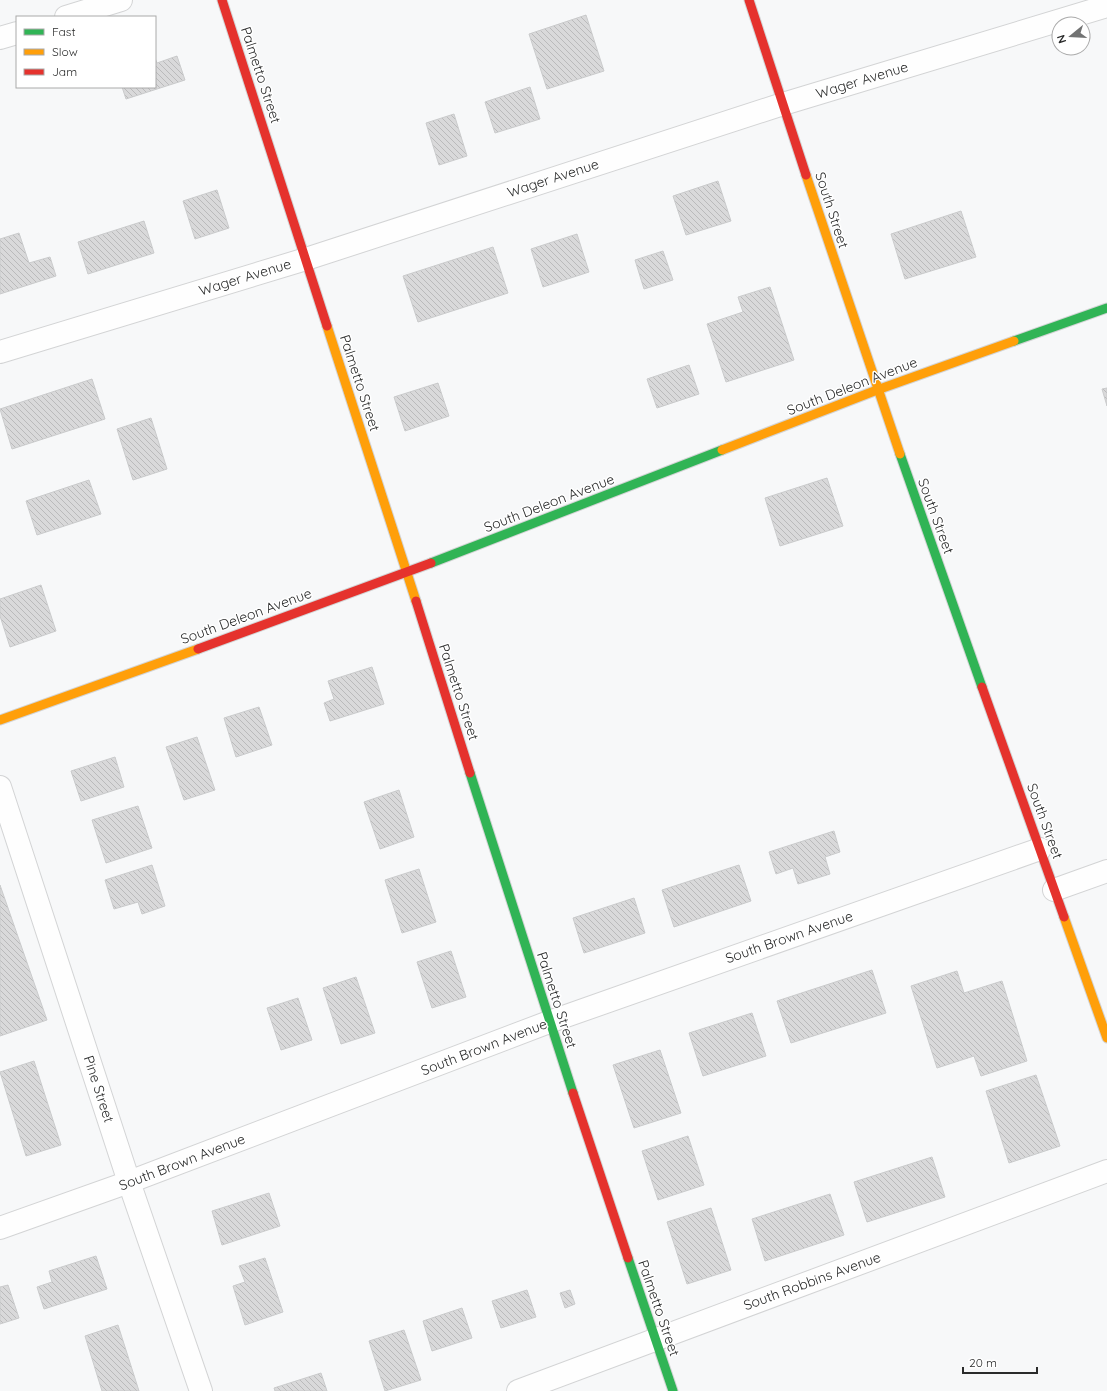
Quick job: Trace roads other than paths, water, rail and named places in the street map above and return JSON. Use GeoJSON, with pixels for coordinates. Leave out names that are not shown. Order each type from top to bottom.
{"type":"FeatureCollection","features":[{"type":"Feature","properties":{"kind":"street"},"geometry":{"type":"LineString","coordinates":[[69,16],[121,0]]}},
{"type":"Feature","properties":{"kind":"street","name":"Palmetto Street"},"geometry":{"type":"LineString","coordinates":[[222,0],[407,573],[549,1022],[672,1391]]}},
{"type":"Feature","properties":{"kind":"street","name":"South Street"},"geometry":{"type":"LineString","coordinates":[[749,0],[876,390],[1107,1038]]}},
{"type":"Feature","properties":{"kind":"street","name":"Wager Avenue"},"geometry":{"type":"LineString","coordinates":[[0,352],[306,259],[783,104],[1107,6]]}},
{"type":"Feature","properties":{"kind":"street"},"geometry":{"type":"LineString","coordinates":[[0,38],[16,32]]}},
{"type":"Feature","properties":{"kind":"street","name":"South Deleon Avenue"},"geometry":{"type":"LineString","coordinates":[[0,720],[407,573],[876,390],[1107,308]]}},
{"type":"Feature","properties":{"kind":"street","name":"Pine Street"},"geometry":{"type":"LineString","coordinates":[[0,787],[129,1182],[201,1391]]}},
{"type":"Feature","properties":{"kind":"street","name":"South Brown Avenue"},"geometry":{"type":"LineString","coordinates":[[0,1228],[129,1182],[549,1022],[1040,849]]}},
{"type":"Feature","properties":{"kind":"street"},"geometry":{"type":"LineString","coordinates":[[1054,890],[1107,871]]}},
{"type":"Feature","properties":{"kind":"street","name":"South Robbins Avenue"},"geometry":{"type":"LineString","coordinates":[[518,1391],[1107,1171]]}}]}
